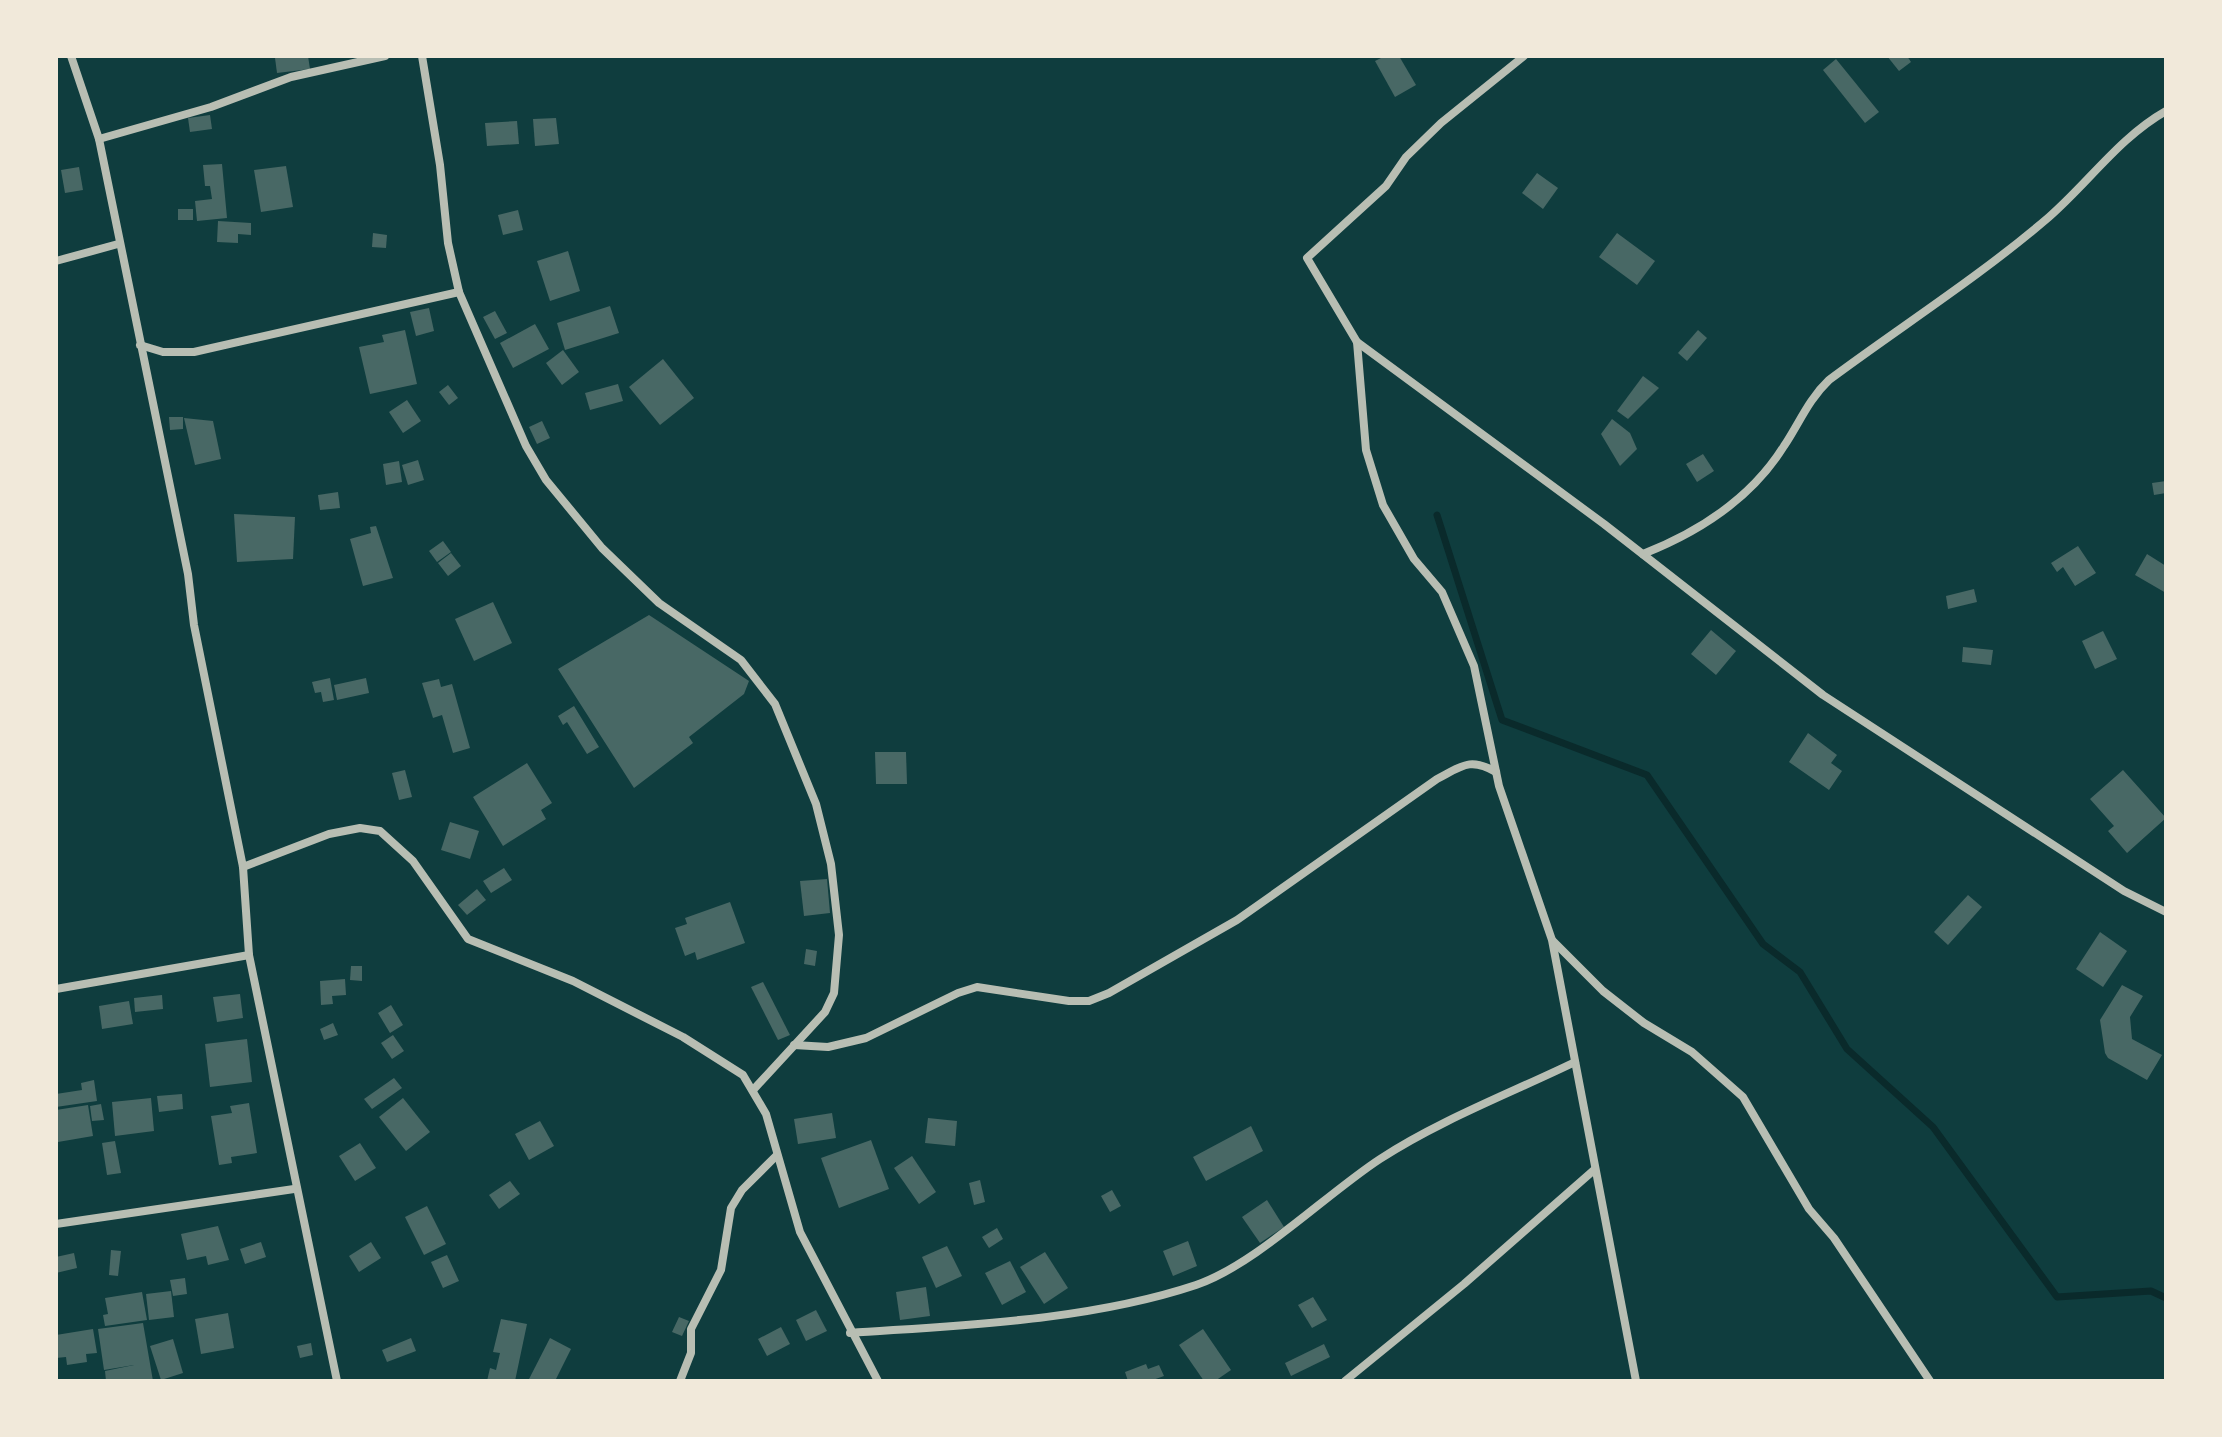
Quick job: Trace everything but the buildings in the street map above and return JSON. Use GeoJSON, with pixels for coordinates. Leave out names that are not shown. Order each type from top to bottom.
{"type":"FeatureCollection","features":[{"type":"Feature","properties":{"kind":"street"},"geometry":{"type":"LineString","coordinates":[[71,56],[99,139],[243,867],[249,955],[277,1085],[294,1189],[337,1381]]}},
{"type":"Feature","properties":{"kind":"street"},"geometry":{"type":"LineString","coordinates":[[99,139],[211,107],[291,77],[385,56]]}},
{"type":"Feature","properties":{"kind":"street"},"geometry":{"type":"LineString","coordinates":[[422,56],[440,165],[448,243],[459,292],[526,446],[546,480],[602,548],[659,603],[741,660],[775,704],[816,804],[831,864],[839,935],[834,993],[825,1012],[754,1089]]}},
{"type":"Feature","properties":{"kind":"street"},"geometry":{"type":"LineString","coordinates":[[1524,56],[1441,123],[1406,157],[1386,186],[1307,258],[1357,342],[1643,554],[1823,695],[2124,891],[2166,912]]}},
{"type":"Feature","properties":{"kind":"street"},"geometry":{"type":"LineString","coordinates":[[1643,554],[1689,536],[1724,511],[1758,479],[1784,447],[1809,398],[1829,380],[1966,285],[2051,215],[2126,140],[2166,111]]}},
{"type":"Feature","properties":{"kind":"street"},"geometry":{"type":"LineString","coordinates":[[56,261],[118,244]]}},
{"type":"Feature","properties":{"kind":"street"},"geometry":{"type":"LineString","coordinates":[[140,345],[163,352],[194,352],[459,292]]}},
{"type":"Feature","properties":{"kind":"street"},"geometry":{"type":"LineString","coordinates":[[1357,342],[1366,450],[1383,505],[1414,559],[1442,592],[1474,666],[1496,772],[1552,940],[1594,1170],[1613,1247],[1636,1381]]}},
{"type":"Feature","properties":{"kind":"street"},"geometry":{"type":"LineString","coordinates":[[794,1045],[828,1047],[866,1038],[936,1003],[977,987],[1089,1001],[1237,920],[1437,779],[1469,763],[1479,762],[1496,772]]}},
{"type":"Feature","properties":{"kind":"street"},"geometry":{"type":"LineString","coordinates":[[243,867],[329,834],[360,828],[380,831],[413,861],[468,939],[573,981],[683,1037],[743,1075],[766,1114],[800,1232],[850,1333],[878,1381]]}},
{"type":"Feature","properties":{"kind":"street"},"geometry":{"type":"LineString","coordinates":[[1552,940],[1603,991],[1644,1023],[1692,1052],[1743,1097],[1809,1209],[1834,1238],[1930,1381]]}},
{"type":"Feature","properties":{"kind":"street"},"geometry":{"type":"LineString","coordinates":[[56,989],[249,955]]}},
{"type":"Feature","properties":{"kind":"street"},"geometry":{"type":"LineString","coordinates":[[850,1333],[989,1323],[1101,1306],[1197,1285],[1233,1269],[1336,1189],[1384,1157],[1575,1062]]}},
{"type":"Feature","properties":{"kind":"street"},"geometry":{"type":"LineString","coordinates":[[680,1381],[691,1353],[691,1329],[721,1270],[731,1208],[742,1190],[777,1155]]}},
{"type":"Feature","properties":{"kind":"street"},"geometry":{"type":"LineString","coordinates":[[1345,1381],[1464,1284],[1594,1170]]}},
{"type":"Feature","properties":{"kind":"street"},"geometry":{"type":"LineString","coordinates":[[56,1224],[294,1189]]}},
{"type":"Feature","properties":{"kind":"waterway"},"geometry":{"type":"LineString","coordinates":[[1437,515],[1502,720],[1647,775],[1763,944],[1800,972],[1847,1049],[1933,1127],[2057,1297],[2151,1291],[2166,1298]]}}]}
